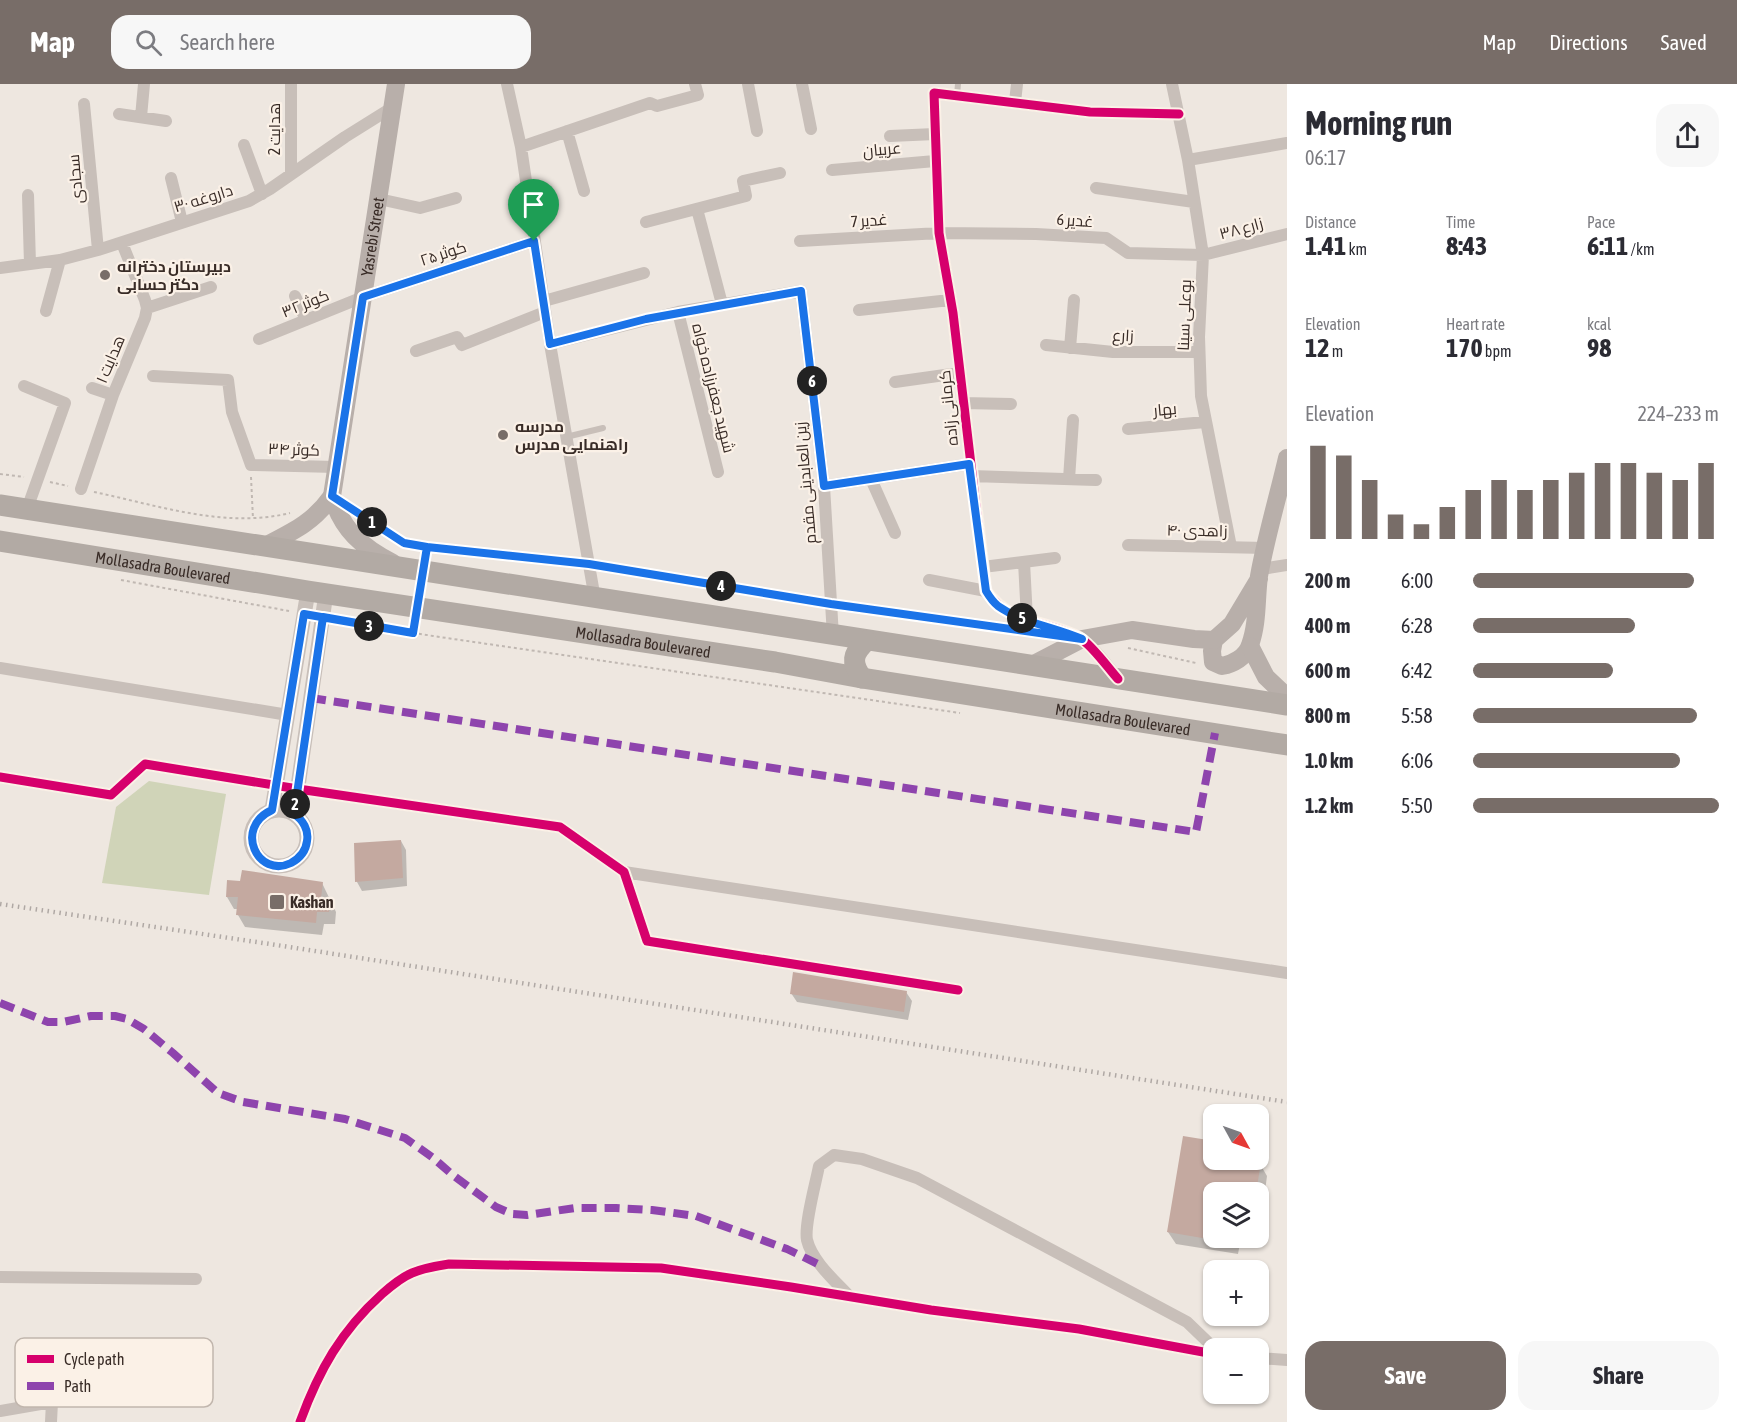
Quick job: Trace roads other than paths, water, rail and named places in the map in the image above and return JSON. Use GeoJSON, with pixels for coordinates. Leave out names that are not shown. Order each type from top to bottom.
{"type":"FeatureCollection","features":[{"type":"Feature","properties":{"kind":"highway"},"geometry":{"type":"LineString","coordinates":[[0,505],[1287,705]]}},
{"type":"Feature","properties":{"kind":"highway","name":"Mollasadra Boulevared"},"geometry":{"type":"LineString","coordinates":[[0,541],[775,662],[862,678],[1287,745]]}},
{"type":"Feature","properties":{"kind":"highway"},"geometry":{"type":"LineString","coordinates":[[775,662],[784,656],[789,647],[789,637],[783,628]]}},
{"type":"Feature","properties":{"kind":"highway"},"geometry":{"type":"LineString","coordinates":[[862,678],[855,669],[854,659],[858,648],[866,641]]}},
{"type":"Feature","properties":{"kind":"main road","name":"Yasrebi Street"},"geometry":{"type":"LineString","coordinates":[[332,496],[396,84]]}},
{"type":"Feature","properties":{"kind":"main road"},"geometry":{"type":"LineString","coordinates":[[1260,574],[1233,624],[1214,640],[1213,662],[1222,666],[1231,665],[1250,646],[1257,612],[1260,574],[1266,548],[1281,507],[1287,458]]}},
{"type":"Feature","properties":{"kind":"main road"},"geometry":{"type":"LineString","coordinates":[[263,547],[312,520],[332,496]]}},
{"type":"Feature","properties":{"kind":"main road"},"geometry":{"type":"LineString","coordinates":[[332,496],[337,513],[358,542],[404,569]]}},
{"type":"Feature","properties":{"kind":"main road"},"geometry":{"type":"LineString","coordinates":[[1032,665],[1082,639],[1132,630],[1214,640]]}},
{"type":"Feature","properties":{"kind":"main road"},"geometry":{"type":"LineString","coordinates":[[1250,646],[1266,677],[1287,697]]}},
{"type":"Feature","properties":{"kind":"street"},"geometry":{"type":"LineString","coordinates":[[141,117],[144,84]]}},
{"type":"Feature","properties":{"kind":"street","name":"هدایت 2"},"geometry":{"type":"LineString","coordinates":[[291,84],[291,173]]}},
{"type":"Feature","properties":{"kind":"street"},"geometry":{"type":"LineString","coordinates":[[507,84],[521,147],[550,344],[595,599]]}},
{"type":"Feature","properties":{"kind":"street"},"geometry":{"type":"LineString","coordinates":[[747,84],[757,131]]}},
{"type":"Feature","properties":{"kind":"street"},"geometry":{"type":"LineString","coordinates":[[801,84],[811,129]]}},
{"type":"Feature","properties":{"kind":"street"},"geometry":{"type":"LineString","coordinates":[[1015,102],[1017,84]]}},
{"type":"Feature","properties":{"kind":"street","name":"بوعلی سینا"},"geometry":{"type":"LineString","coordinates":[[1172,84],[1188,160],[1203,255],[1199,352],[1200,389],[1232,547]]}},
{"type":"Feature","properties":{"kind":"street"},"geometry":{"type":"LineString","coordinates":[[521,147],[650,103],[657,106],[696,90]]}},
{"type":"Feature","properties":{"kind":"street"},"geometry":{"type":"LineString","coordinates":[[957,90],[1015,102],[1090,112],[1179,114]]}},
{"type":"Feature","properties":{"kind":"street","name":"کرمانی زاده"},"geometry":{"type":"LineString","coordinates":[[957,90],[934,93],[939,233],[950,300],[986,591]]}},
{"type":"Feature","properties":{"kind":"street","name":"سجادی"},"geometry":{"type":"LineString","coordinates":[[84,104],[98,250]]}},
{"type":"Feature","properties":{"kind":"street","name":"داروغه ۳۰"},"geometry":{"type":"LineString","coordinates":[[0,268],[60,260],[122,243],[230,208],[262,194],[393,107]]}},
{"type":"Feature","properties":{"kind":"street"},"geometry":{"type":"LineString","coordinates":[[119,114],[166,121]]}},
{"type":"Feature","properties":{"kind":"street"},"geometry":{"type":"LineString","coordinates":[[567,131],[584,191]]}},
{"type":"Feature","properties":{"kind":"street"},"geometry":{"type":"LineString","coordinates":[[890,136],[934,134]]}},
{"type":"Feature","properties":{"kind":"street"},"geometry":{"type":"LineString","coordinates":[[1188,160],[1287,143]]}},
{"type":"Feature","properties":{"kind":"street"},"geometry":{"type":"LineString","coordinates":[[244,145],[262,194]]}},
{"type":"Feature","properties":{"kind":"street","name":"عربیان"},"geometry":{"type":"LineString","coordinates":[[832,170],[935,161]]}},
{"type":"Feature","properties":{"kind":"street"},"geometry":{"type":"LineString","coordinates":[[646,222],[746,196],[743,181],[780,173]]}},
{"type":"Feature","properties":{"kind":"street"},"geometry":{"type":"LineString","coordinates":[[171,178],[182,222]]}},
{"type":"Feature","properties":{"kind":"street"},"geometry":{"type":"LineString","coordinates":[[1096,188],[1194,202]]}},
{"type":"Feature","properties":{"kind":"street"},"geometry":{"type":"LineString","coordinates":[[28,195],[30,264]]}},
{"type":"Feature","properties":{"kind":"street"},"geometry":{"type":"LineString","coordinates":[[379,199],[420,208],[456,198]]}},
{"type":"Feature","properties":{"kind":"street"},"geometry":{"type":"LineString","coordinates":[[550,344],[678,312],[722,304],[697,209]]}},
{"type":"Feature","properties":{"kind":"street","name":"غدیر 7"},"geometry":{"type":"LineString","coordinates":[[800,241],[939,233]]}},
{"type":"Feature","properties":{"kind":"street","name":"غدیر 6"},"geometry":{"type":"LineString","coordinates":[[939,233],[1036,234],[1106,238],[1128,253],[1203,255]]}},
{"type":"Feature","properties":{"kind":"street","name":"زارع ۳۸"},"geometry":{"type":"LineString","coordinates":[[1203,255],[1287,234]]}},
{"type":"Feature","properties":{"kind":"street","name":"کوثر ۲۵"},"geometry":{"type":"LineString","coordinates":[[363,297],[534,241]]}},
{"type":"Feature","properties":{"kind":"street"},"geometry":{"type":"LineString","coordinates":[[122,243],[147,309],[211,287]]}},
{"type":"Feature","properties":{"kind":"street"},"geometry":{"type":"LineString","coordinates":[[46,310],[60,260]]}},
{"type":"Feature","properties":{"kind":"street"},"geometry":{"type":"LineString","coordinates":[[416,351],[457,337],[462,345],[544,307],[644,273]]}},
{"type":"Feature","properties":{"kind":"street","name":"زین العابدینی مقدم"},"geometry":{"type":"LineString","coordinates":[[722,304],[801,291],[824,486],[833,636]]}},
{"type":"Feature","properties":{"kind":"street"},"geometry":{"type":"LineString","coordinates":[[295,296],[306,320]]}},
{"type":"Feature","properties":{"kind":"street","name":"کوثر ۳۲"},"geometry":{"type":"LineString","coordinates":[[259,339],[363,297]]}},
{"type":"Feature","properties":{"kind":"street"},"geometry":{"type":"LineString","coordinates":[[859,310],[950,300]]}},
{"type":"Feature","properties":{"kind":"street"},"geometry":{"type":"LineString","coordinates":[[1070,348],[1074,300]]}},
{"type":"Feature","properties":{"kind":"street","name":"هدایت ۱"},"geometry":{"type":"LineString","coordinates":[[81,489],[113,395],[147,309]]}},
{"type":"Feature","properties":{"kind":"street","name":"شهید جعفرزاده خواه"},"geometry":{"type":"LineString","coordinates":[[678,312],[718,472]]}},
{"type":"Feature","properties":{"kind":"street","name":"زارع"},"geometry":{"type":"LineString","coordinates":[[1046,345],[1128,352],[1199,352]]}},
{"type":"Feature","properties":{"kind":"street"},"geometry":{"type":"LineString","coordinates":[[895,382],[959,373]]}},
{"type":"Feature","properties":{"kind":"street","name":"کوثر ۳۴"},"geometry":{"type":"LineString","coordinates":[[153,376],[228,380],[232,412],[251,465],[336,467]]}},
{"type":"Feature","properties":{"kind":"street"},"geometry":{"type":"LineString","coordinates":[[24,386],[65,403],[27,509]]}},
{"type":"Feature","properties":{"kind":"street"},"geometry":{"type":"LineString","coordinates":[[92,388],[113,395]]}},
{"type":"Feature","properties":{"kind":"street"},"geometry":{"type":"LineString","coordinates":[[962,403],[1011,404]]}},
{"type":"Feature","properties":{"kind":"street"},"geometry":{"type":"LineString","coordinates":[[1069,479],[1073,420]]}},
{"type":"Feature","properties":{"kind":"street","name":"بهار"},"geometry":{"type":"LineString","coordinates":[[1128,429],[1205,422]]}},
{"type":"Feature","properties":{"kind":"street"},"geometry":{"type":"LineString","coordinates":[[824,486],[871,479],[970,470],[1096,480]]}},
{"type":"Feature","properties":{"kind":"street"},"geometry":{"type":"LineString","coordinates":[[871,479],[895,533]]}},
{"type":"Feature","properties":{"kind":"street","name":"زاهدی ۴۰"},"geometry":{"type":"LineString","coordinates":[[1128,545],[1266,548]]}},
{"type":"Feature","properties":{"kind":"street"},"geometry":{"type":"LineString","coordinates":[[983,567],[1055,558]]}},
{"type":"Feature","properties":{"kind":"street"},"geometry":{"type":"LineString","coordinates":[[1024,562],[1027,620]]}},
{"type":"Feature","properties":{"kind":"street"},"geometry":{"type":"LineString","coordinates":[[1260,574],[1287,565]]}},
{"type":"Feature","properties":{"kind":"street"},"geometry":{"type":"LineString","coordinates":[[929,580],[986,591],[995,605],[1027,620],[1059,629],[1082,639],[1118,679]]}},
{"type":"Feature","properties":{"kind":"street"},"geometry":{"type":"LineString","coordinates":[[272,810],[304,614],[317,592]]}},
{"type":"Feature","properties":{"kind":"street"},"geometry":{"type":"LineString","coordinates":[[294,814],[323,617],[317,592]]}},
{"type":"Feature","properties":{"kind":"street"},"geometry":{"type":"LineString","coordinates":[[0,668],[308,718]]}},
{"type":"Feature","properties":{"kind":"street"},"geometry":{"type":"LineString","coordinates":[[0,777],[111,795],[145,764],[276,786],[560,826],[624,872],[1287,973]]}},
{"type":"Feature","properties":{"kind":"street"},"geometry":{"type":"LineString","coordinates":[[282,809],[294,814],[305,825],[308,835],[303,854],[287,865],[278,866],[262,860],[256,853],[251,836],[258,820],[272,810],[282,809]]}},
{"type":"Feature","properties":{"kind":"street"},"geometry":{"type":"LineString","coordinates":[[624,872],[647,941],[958,990]]}},
{"type":"Feature","properties":{"kind":"street"},"geometry":{"type":"LineString","coordinates":[[849,1296],[820,1264],[807,1240],[811,1203],[819,1166],[834,1155],[862,1159],[917,1178],[1186,1322],[1203,1338]]}},
{"type":"Feature","properties":{"kind":"street"},"geometry":{"type":"LineString","coordinates":[[300,1422],[328,1358],[348,1329],[390,1287],[410,1274],[429,1267],[449,1264],[660,1268],[931,1310],[1079,1329],[1203,1352]]}},
{"type":"Feature","properties":{"kind":"street"},"geometry":{"type":"LineString","coordinates":[[0,1278],[196,1279]]}},
{"type":"Feature","properties":{"kind":"street"},"geometry":{"type":"LineString","coordinates":[[1269,1358],[1287,1359]]}},
{"type":"Feature","properties":{"kind":"street"},"geometry":{"type":"LineString","coordinates":[[0,1411],[23,1407]]}},
{"type":"Feature","properties":{"kind":"street"},"geometry":{"type":"LineString","coordinates":[[51,1422],[52,1407]]}},
{"type":"Feature","properties":{"kind":"lane"},"geometry":{"type":"LineString","coordinates":[[566,437],[603,428]]}},
{"type":"Feature","properties":{"kind":"railway"},"geometry":{"type":"LineString","coordinates":[[0,904],[1287,1102]]}},
{"type":"Feature","properties":{"kind":"place","name":"دبیرستان دخترانه دکتر حسابی"},"geometry":{"type":"Point","coordinates":[105,275]}},
{"type":"Feature","properties":{"kind":"place","name":"مدرسه راهنمایی مدرس"},"geometry":{"type":"Point","coordinates":[503,435]}},
{"type":"Feature","properties":{"kind":"place","name":"Kashan"},"geometry":{"type":"Point","coordinates":[277,902]}}]}
